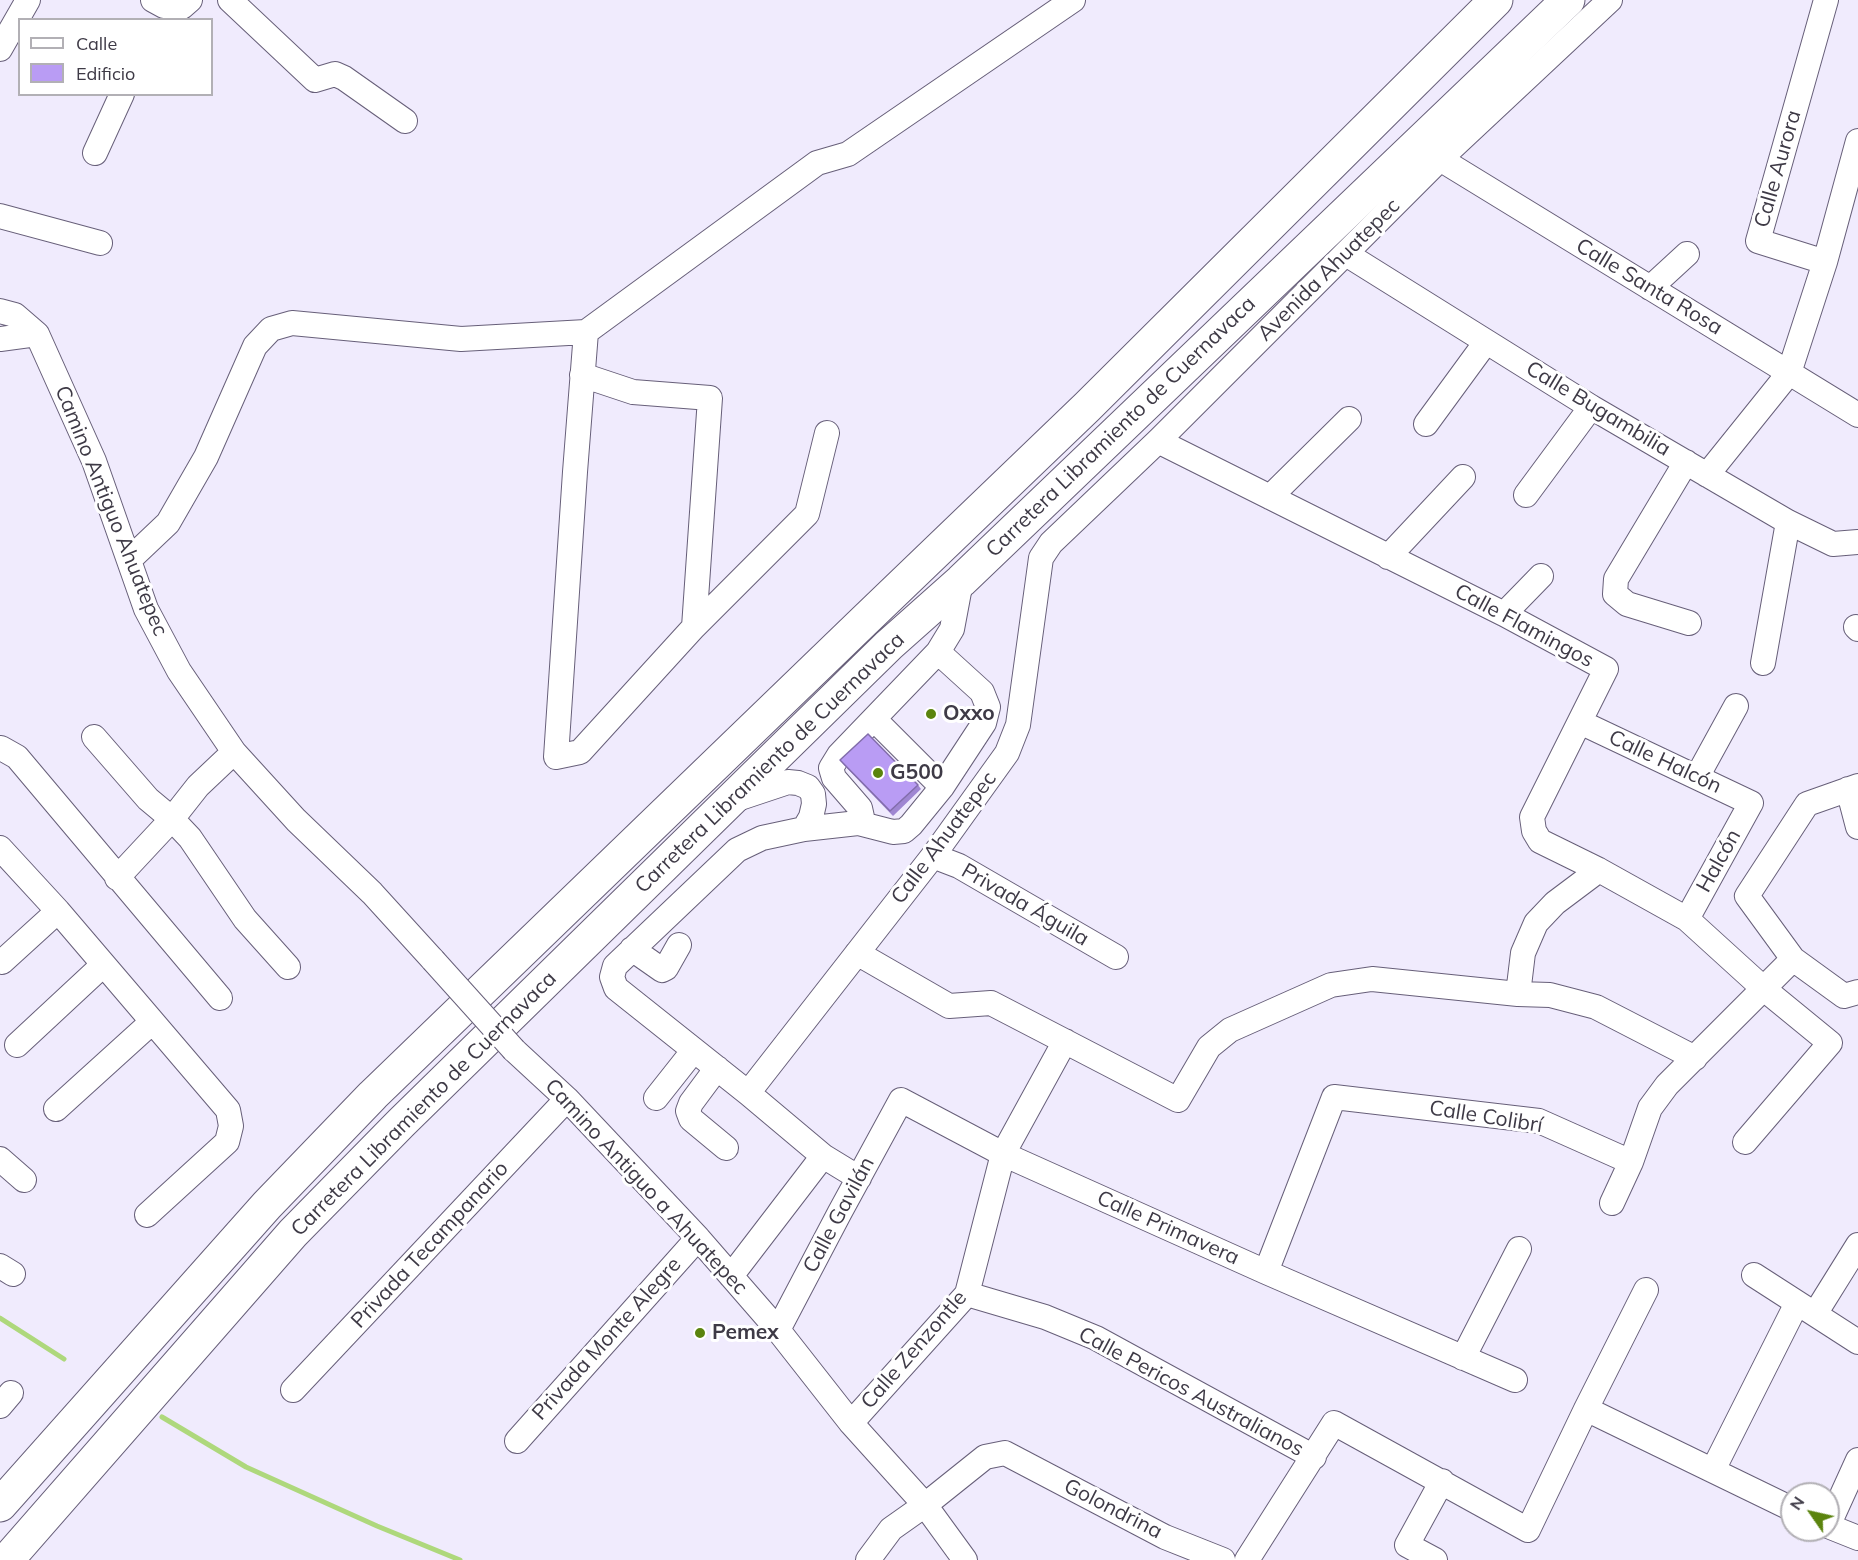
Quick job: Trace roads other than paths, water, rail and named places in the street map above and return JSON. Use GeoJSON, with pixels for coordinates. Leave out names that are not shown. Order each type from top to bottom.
{"type":"FeatureCollection","features":[{"type":"Feature","properties":{"kind":"highway","name":"Carretera Libramiento de Cuernavaca"},"geometry":{"type":"LineString","coordinates":[[0,1505],[267,1205],[373,1095],[1087,407],[1496,0]]}},
{"type":"Feature","properties":{"kind":"highway","name":"Carretera Libramiento de Cuernavaca"},"geometry":{"type":"LineString","coordinates":[[7,1560],[293,1233],[401,1123],[889,645],[961,581],[1568,0]]}},
{"type":"Feature","properties":{"kind":"street"},"geometry":{"type":"LineString","coordinates":[[0,49],[28,0]]}},
{"type":"Feature","properties":{"kind":"street"},"geometry":{"type":"LineString","coordinates":[[158,8],[182,7],[190,0]]}},
{"type":"Feature","properties":{"kind":"street"},"geometry":{"type":"LineString","coordinates":[[230,0],[315,80],[334,75],[344,78],[405,121]]}},
{"type":"Feature","properties":{"kind":"street","name":"Avenida Ahuatepec"},"geometry":{"type":"LineString","coordinates":[[1051,543],[1158,441],[1440,159],[1610,0]]}},
{"type":"Feature","properties":{"kind":"street","name":"Calle Aurora"},"geometry":{"type":"LineString","coordinates":[[1824,262],[1758,241],[1826,0]]}},
{"type":"Feature","properties":{"kind":"street"},"geometry":{"type":"LineString","coordinates":[[129,560],[168,524],[206,457],[255,346],[271,329],[292,323],[461,339],[586,332],[817,163],[848,154],[1065,2]]}},
{"type":"Feature","properties":{"kind":"street"},"geometry":{"type":"LineString","coordinates":[[94,153],[121,96]]}},
{"type":"Feature","properties":{"kind":"street"},"geometry":{"type":"LineString","coordinates":[[1707,475],[1789,373],[1824,262],[1858,141]]}},
{"type":"Feature","properties":{"kind":"street","name":"Calle Santa Rosa"},"geometry":{"type":"LineString","coordinates":[[1440,159],[1858,415]]}},
{"type":"Feature","properties":{"kind":"street"},"geometry":{"type":"LineString","coordinates":[[0,216],[100,243]]}},
{"type":"Feature","properties":{"kind":"street","name":"Calle Bugambilia"},"geometry":{"type":"LineString","coordinates":[[1346,254],[1591,407],[1788,522],[1833,544],[1858,542]]}},
{"type":"Feature","properties":{"kind":"street"},"geometry":{"type":"LineString","coordinates":[[1650,288],[1687,254]]}},
{"type":"Feature","properties":{"kind":"street","name":"Camino Antiguo Ahuatepec"},"geometry":{"type":"LineString","coordinates":[[0,311],[15,315],[37,334],[94,461],[146,609],[179,671],[234,752],[296,820],[372,893],[433,960]]}},
{"type":"Feature","properties":{"kind":"street"},"geometry":{"type":"LineString","coordinates":[[586,332],[556,757],[580,752],[694,627],[807,514],[827,433]]}},
{"type":"Feature","properties":{"kind":"street"},"geometry":{"type":"LineString","coordinates":[[0,339],[37,334]]}},
{"type":"Feature","properties":{"kind":"street"},"geometry":{"type":"LineString","coordinates":[[1426,424],[1486,342]]}},
{"type":"Feature","properties":{"kind":"street"},"geometry":{"type":"LineString","coordinates":[[582,375],[633,392],[710,398],[694,627]]}},
{"type":"Feature","properties":{"kind":"street"},"geometry":{"type":"LineString","coordinates":[[1526,495],[1591,407]]}},
{"type":"Feature","properties":{"kind":"street"},"geometry":{"type":"LineString","coordinates":[[1270,497],[1349,418]]}},
{"type":"Feature","properties":{"kind":"street","name":"Calle Flamingos"},"geometry":{"type":"LineString","coordinates":[[1158,441],[1504,614],[1606,669],[1532,817],[1534,831],[1540,841],[1599,870],[1687,919],[1764,989],[1830,1042],[1745,1142]]}},
{"type":"Feature","properties":{"kind":"street"},"geometry":{"type":"LineString","coordinates":[[1686,462],[1616,579],[1616,594],[1627,604],[1689,624]]}},
{"type":"Feature","properties":{"kind":"street"},"geometry":{"type":"LineString","coordinates":[[1388,557],[1463,477]]}},
{"type":"Feature","properties":{"kind":"street"},"geometry":{"type":"LineString","coordinates":[[1763,663],[1788,522]]}},
{"type":"Feature","properties":{"kind":"street","name":"Calle Ahuatepec"},"geometry":{"type":"LineString","coordinates":[[748,1093],[933,856],[1007,753],[1018,725],[1041,558],[1051,543]]}},
{"type":"Feature","properties":{"kind":"street"},"geometry":{"type":"LineString","coordinates":[[1504,614],[1541,576]]}},
{"type":"Feature","properties":{"kind":"street"},"geometry":{"type":"LineString","coordinates":[[858,823],[862,817],[861,808],[851,785],[834,778],[831,768],[839,755],[938,652],[952,628],[961,581]]}},
{"type":"Feature","properties":{"kind":"street"},"geometry":{"type":"LineString","coordinates":[[859,1178],[823,1156],[616,988],[612,977],[615,966],[737,850],[762,838],[804,829],[858,823],[893,832],[904,831],[911,825],[942,787],[984,723],[988,707],[982,692],[938,652]]}},
{"type":"Feature","properties":{"kind":"street"},"geometry":{"type":"LineString","coordinates":[[1697,777],[1736,706]]}},
{"type":"Feature","properties":{"kind":"street"},"geometry":{"type":"LineString","coordinates":[[874,719],[893,749],[942,787]]}},
{"type":"Feature","properties":{"kind":"street","name":"Calle Halcón"},"geometry":{"type":"LineString","coordinates":[[1580,722],[1751,803]]}},
{"type":"Feature","properties":{"kind":"street"},"geometry":{"type":"LineString","coordinates":[[94,737],[148,799],[190,838],[245,919],[288,967]]}},
{"type":"Feature","properties":{"kind":"street"},"geometry":{"type":"LineString","coordinates":[[0,748],[17,757],[220,998]]}},
{"type":"Feature","properties":{"kind":"street"},"geometry":{"type":"LineString","coordinates":[[117,878],[172,819],[198,786],[234,752]]}},
{"type":"Feature","properties":{"kind":"street"},"geometry":{"type":"LineString","coordinates":[[732,801],[788,782],[798,783],[808,787],[813,794],[814,804],[811,817],[804,829]]}},
{"type":"Feature","properties":{"kind":"street"},"geometry":{"type":"LineString","coordinates":[[813,794],[851,785]]}},
{"type":"Feature","properties":{"kind":"street"},"geometry":{"type":"LineString","coordinates":[[1858,827],[1853,788],[1807,804],[1747,896],[1793,959],[1844,996],[1858,992]]}},
{"type":"Feature","properties":{"kind":"street","name":"Halcón"},"geometry":{"type":"LineString","coordinates":[[1687,919],[1751,803]]}},
{"type":"Feature","properties":{"kind":"street"},"geometry":{"type":"LineString","coordinates":[[0,848],[58,911],[228,1110],[231,1126],[227,1142],[147,1215]]}},
{"type":"Feature","properties":{"kind":"street","name":"Privada Águila"},"geometry":{"type":"LineString","coordinates":[[933,856],[959,866],[1116,957]]}},
{"type":"Feature","properties":{"kind":"street"},"geometry":{"type":"LineString","coordinates":[[1518,994],[1523,953],[1536,923],[1555,903],[1599,870]]}},
{"type":"Feature","properties":{"kind":"street"},"geometry":{"type":"LineString","coordinates":[[2,962],[58,911]]}},
{"type":"Feature","properties":{"kind":"street"},"geometry":{"type":"LineString","coordinates":[[632,949],[662,970],[666,968],[679,945]]}},
{"type":"Feature","properties":{"kind":"street"},"geometry":{"type":"LineString","coordinates":[[857,952],[950,1006],[991,1003],[1178,1100],[1209,1047],[1230,1030],[1331,985],[1372,979],[1518,994],[1550,995],[1596,1008],[1695,1058]]}},
{"type":"Feature","properties":{"kind":"street"},"geometry":{"type":"LineString","coordinates":[[1612,1203],[1650,1108],[1667,1085],[1793,959]]}},
{"type":"Feature","properties":{"kind":"street","name":"Camino Antiguo a Ahuatepec"},"geometry":{"type":"LineString","coordinates":[[433,960],[514,1050],[567,1099],[698,1238],[778,1330],[851,1423],[925,1505],[964,1560]]}},
{"type":"Feature","properties":{"kind":"street"},"geometry":{"type":"LineString","coordinates":[[17,1045],[103,965]]}},
{"type":"Feature","properties":{"kind":"street"},"geometry":{"type":"LineString","coordinates":[[56,1109],[152,1022]]}},
{"type":"Feature","properties":{"kind":"street","name":"Calle Zenzontle"},"geometry":{"type":"LineString","coordinates":[[851,1423],[967,1294],[1003,1154],[1065,1041]]}},
{"type":"Feature","properties":{"kind":"street"},"geometry":{"type":"LineString","coordinates":[[656,1098],[694,1050]]}},
{"type":"Feature","properties":{"kind":"street"},"geometry":{"type":"LineString","coordinates":[[717,1068],[691,1103],[688,1111],[691,1119],[726,1148]]}},
{"type":"Feature","properties":{"kind":"street","name":"Calle Primavera"},"geometry":{"type":"LineString","coordinates":[[901,1100],[1003,1154],[1266,1272],[1334,1096]]}},
{"type":"Feature","properties":{"kind":"street","name":"Calle Colibrí"},"geometry":{"type":"LineString","coordinates":[[1334,1096],[1539,1121],[1630,1162]]}},
{"type":"Feature","properties":{"kind":"street","name":"Privada Tecampanario"},"geometry":{"type":"LineString","coordinates":[[293,1390],[567,1099]]}},
{"type":"Feature","properties":{"kind":"street","name":"Calle Gavilán"},"geometry":{"type":"LineString","coordinates":[[778,1330],[901,1100]]}},
{"type":"Feature","properties":{"kind":"street"},"geometry":{"type":"LineString","coordinates":[[731,1276],[823,1156]]}},
{"type":"Feature","properties":{"kind":"street"},"geometry":{"type":"LineString","coordinates":[[0,1159],[24,1180]]}},
{"type":"Feature","properties":{"kind":"street","name":"Privada Monte Alegre"},"geometry":{"type":"LineString","coordinates":[[517,1441],[698,1238]]}},
{"type":"Feature","properties":{"kind":"street"},"geometry":{"type":"LineString","coordinates":[[1713,1470],[1806,1308],[1858,1245]]}},
{"type":"Feature","properties":{"kind":"street"},"geometry":{"type":"LineString","coordinates":[[1463,1358],[1519,1248]]}},
{"type":"Feature","properties":{"kind":"street"},"geometry":{"type":"LineString","coordinates":[[1266,1272],[1515,1380]]}},
{"type":"Feature","properties":{"kind":"street"},"geometry":{"type":"LineString","coordinates":[[1754,1275],[1858,1342]]}},
{"type":"Feature","properties":{"kind":"street"},"geometry":{"type":"LineString","coordinates":[[1646,1290],[1586,1409],[1780,1503]]}},
{"type":"Feature","properties":{"kind":"street","name":"Calle Pericos Australianos"},"geometry":{"type":"LineString","coordinates":[[967,1294],[1045,1317],[1096,1338],[1314,1457],[1334,1424],[1528,1530],[1586,1409]]}},
{"type":"Feature","properties":{"kind":"street","name":"Golondrina"},"geometry":{"type":"LineString","coordinates":[[925,1505],[985,1457],[1005,1453],[1165,1537],[1223,1560]]}},
{"type":"Feature","properties":{"kind":"street"},"geometry":{"type":"LineString","coordinates":[[1247,1560],[1314,1457]]}},
{"type":"Feature","properties":{"kind":"street"},"geometry":{"type":"LineString","coordinates":[[1840,1500],[1858,1460]]}},
{"type":"Feature","properties":{"kind":"street"},"geometry":{"type":"LineString","coordinates":[[1435,1560],[1407,1545],[1442,1481]]}},
{"type":"Feature","properties":{"kind":"street"},"geometry":{"type":"LineString","coordinates":[[868,1560],[891,1529],[925,1505]]}},
{"type":"Feature","properties":{"kind":"street"},"geometry":{"type":"LineString","coordinates":[[1840,1531],[1858,1538]]}},
{"type":"Feature","properties":{"kind":"waterway"},"geometry":{"type":"LineString","coordinates":[[0,1318],[64,1359]]}},
{"type":"Feature","properties":{"kind":"waterway"},"geometry":{"type":"LineString","coordinates":[[162,1417],[246,1467],[377,1526],[460,1560]]}},
{"type":"Feature","properties":{"kind":"place","name":"Oxxo"},"geometry":{"type":"Point","coordinates":[931,714]}},
{"type":"Feature","properties":{"kind":"place","name":"G500"},"geometry":{"type":"Point","coordinates":[878,773]}},
{"type":"Feature","properties":{"kind":"place","name":"Pemex"},"geometry":{"type":"Point","coordinates":[700,1333]}}]}
